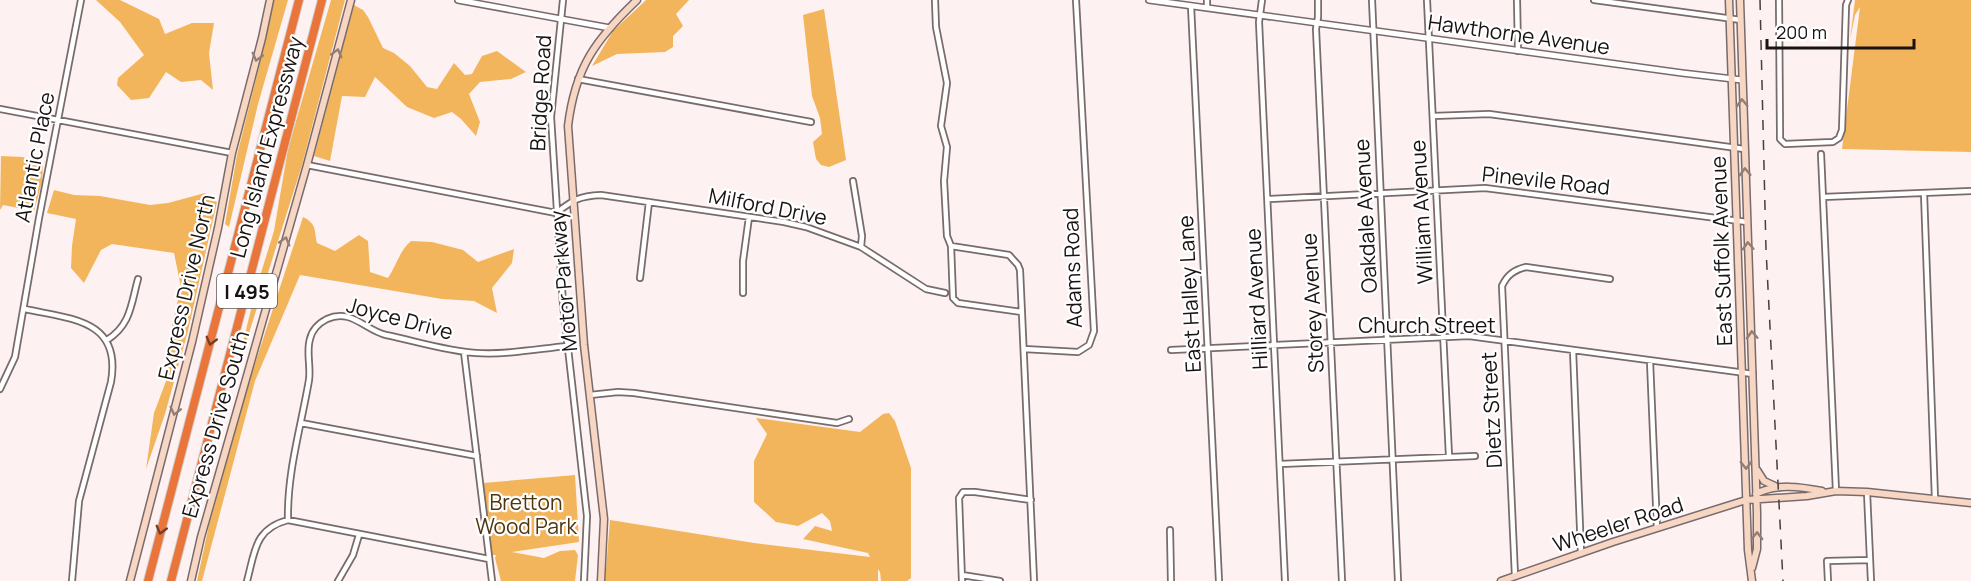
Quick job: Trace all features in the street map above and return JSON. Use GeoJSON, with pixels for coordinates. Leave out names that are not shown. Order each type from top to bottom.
{"type":"FeatureCollection","features":[{"type":"Feature","properties":{"kind":"highway","name":"Long Island Expressway"},"geometry":{"type":"LineString","coordinates":[[148,581],[299,0]]}},
{"type":"Feature","properties":{"kind":"highway","name":"Long Island Expressway"},"geometry":{"type":"LineString","coordinates":[[171,581],[322,0]]}},
{"type":"Feature","properties":{"kind":"main road","name":"Express Drive North"},"geometry":{"type":"LineString","coordinates":[[130,581],[192,342],[218,228],[232,153],[270,0]]}},
{"type":"Feature","properties":{"kind":"main road","name":"Express Drive South"},"geometry":{"type":"LineString","coordinates":[[191,581],[201,537],[307,165],[351,0]]}},
{"type":"Feature","properties":{"kind":"main road","name":"Motor Parkway"},"geometry":{"type":"LineString","coordinates":[[601,581],[604,519],[572,200],[568,126],[578,79],[594,49],[610,28],[637,0]]}},
{"type":"Feature","properties":{"kind":"main road","name":"East Suffolk Avenue"},"geometry":{"type":"LineString","coordinates":[[1729,0],[1746,500],[1752,581]]}},
{"type":"Feature","properties":{"kind":"main road","name":"East Suffolk Avenue"},"geometry":{"type":"LineString","coordinates":[[1740,0],[1757,496],[1757,549],[1751,572]]}},
{"type":"Feature","properties":{"kind":"main road"},"geometry":{"type":"LineString","coordinates":[[1756,467],[1762,480],[1779,488]]}},
{"type":"Feature","properties":{"kind":"main road","name":"Wheeler Road"},"geometry":{"type":"LineString","coordinates":[[1501,581],[1746,500],[1757,496],[1763,490],[1807,488],[1826,492]]}},
{"type":"Feature","properties":{"kind":"main road"},"geometry":{"type":"LineString","coordinates":[[1826,492],[1867,492],[1971,503]]}},
{"type":"Feature","properties":{"kind":"main road","name":"Wheeler Road"},"geometry":{"type":"LineString","coordinates":[[1757,496],[1779,498],[1826,492]]}},
{"type":"Feature","properties":{"kind":"street","name":"Atlantic Place"},"geometry":{"type":"LineString","coordinates":[[0,387],[15,357],[81,0]]}},
{"type":"Feature","properties":{"kind":"street"},"geometry":{"type":"LineString","coordinates":[[458,0],[610,28]]}},
{"type":"Feature","properties":{"kind":"street","name":"Bridge Road"},"geometry":{"type":"LineString","coordinates":[[563,0],[551,117],[567,346],[586,516],[584,581]]}},
{"type":"Feature","properties":{"kind":"street"},"geometry":{"type":"LineString","coordinates":[[935,0],[936,27],[947,83],[941,126],[947,154],[944,181],[947,236],[951,246],[955,302],[1022,312]]}},
{"type":"Feature","properties":{"kind":"street","name":"Adams Road"},"geometry":{"type":"LineString","coordinates":[[1024,350],[1078,351],[1089,345],[1094,331],[1076,0]]}},
{"type":"Feature","properties":{"kind":"street","name":"Hawthorne Avenue"},"geometry":{"type":"LineString","coordinates":[[1151,0],[1742,80]]}},
{"type":"Feature","properties":{"kind":"street"},"geometry":{"type":"LineString","coordinates":[[1207,0],[1207,7]]}},
{"type":"Feature","properties":{"kind":"street","name":"Hilliard Avenue"},"geometry":{"type":"LineString","coordinates":[[1262,0],[1259,22],[1285,581]]}},
{"type":"Feature","properties":{"kind":"street","name":"Storey Avenue"},"geometry":{"type":"LineString","coordinates":[[1318,0],[1316,30],[1342,581]]}},
{"type":"Feature","properties":{"kind":"street","name":"Oakdale Avenue"},"geometry":{"type":"LineString","coordinates":[[1372,0],[1398,581]]}},
{"type":"Feature","properties":{"kind":"street","name":"William Avenue"},"geometry":{"type":"LineString","coordinates":[[1427,0],[1449,456]]}},
{"type":"Feature","properties":{"kind":"street"},"geometry":{"type":"LineString","coordinates":[[1517,0],[1518,51]]}},
{"type":"Feature","properties":{"kind":"street"},"geometry":{"type":"LineString","coordinates":[[1594,0],[1740,20]]}},
{"type":"Feature","properties":{"kind":"street"},"geometry":{"type":"LineString","coordinates":[[1779,0],[1780,139],[1785,144],[1833,142],[1839,138],[1842,130],[1848,0]]}},
{"type":"Feature","properties":{"kind":"street","name":"East Halley Lane"},"geometry":{"type":"LineString","coordinates":[[1191,6],[1219,581]]}},
{"type":"Feature","properties":{"kind":"street"},"geometry":{"type":"LineString","coordinates":[[578,79],[811,122]]}},
{"type":"Feature","properties":{"kind":"street"},"geometry":{"type":"LineString","coordinates":[[0,109],[232,153]]}},
{"type":"Feature","properties":{"kind":"street"},"geometry":{"type":"LineString","coordinates":[[1433,116],[1489,114],[1744,149]]}},
{"type":"Feature","properties":{"kind":"street"},"geometry":{"type":"LineString","coordinates":[[1821,154],[1836,491]]}},
{"type":"Feature","properties":{"kind":"street"},"geometry":{"type":"LineString","coordinates":[[307,165],[556,213],[572,200]]}},
{"type":"Feature","properties":{"kind":"street"},"geometry":{"type":"LineString","coordinates":[[853,181],[862,236],[861,247]]}},
{"type":"Feature","properties":{"kind":"street","name":"Pinevile Road"},"geometry":{"type":"LineString","coordinates":[[1268,199],[1485,188],[1747,222]]}},
{"type":"Feature","properties":{"kind":"street"},"geometry":{"type":"LineString","coordinates":[[1823,197],[1971,191]]}},
{"type":"Feature","properties":{"kind":"street"},"geometry":{"type":"LineString","coordinates":[[1924,193],[1935,499]]}},
{"type":"Feature","properties":{"kind":"street","name":"Milford Drive"},"geometry":{"type":"LineString","coordinates":[[572,200],[601,195],[806,227],[861,247],[926,289],[945,293]]}},
{"type":"Feature","properties":{"kind":"street"},"geometry":{"type":"LineString","coordinates":[[640,278],[649,202]]}},
{"type":"Feature","properties":{"kind":"street"},"geometry":{"type":"LineString","coordinates":[[743,293],[743,261],[749,217]]}},
{"type":"Feature","properties":{"kind":"street"},"geometry":{"type":"LineString","coordinates":[[951,246],[1009,255],[1020,270],[1034,581]]}},
{"type":"Feature","properties":{"kind":"street","name":"Dietz Street"},"geometry":{"type":"LineString","coordinates":[[1515,576],[1502,286],[1510,274],[1526,267],[1610,279]]}},
{"type":"Feature","properties":{"kind":"street"},"geometry":{"type":"LineString","coordinates":[[107,340],[122,329],[127,320],[138,279]]}},
{"type":"Feature","properties":{"kind":"street"},"geometry":{"type":"LineString","coordinates":[[24,309],[82,322],[93,327],[107,340],[114,367],[79,501],[72,581]]}},
{"type":"Feature","properties":{"kind":"street","name":"Joyce Drive"},"geometry":{"type":"LineString","coordinates":[[288,520],[289,483],[310,369],[309,341],[318,324],[337,316],[346,316],[356,318],[381,334],[464,352],[489,353],[567,346]]}},
{"type":"Feature","properties":{"kind":"street","name":"Church Street"},"geometry":{"type":"LineString","coordinates":[[1171,350],[1469,336],[1754,374]]}},
{"type":"Feature","properties":{"kind":"street"},"geometry":{"type":"LineString","coordinates":[[1573,350],[1581,553]]}},
{"type":"Feature","properties":{"kind":"street"},"geometry":{"type":"LineString","coordinates":[[464,352],[492,581]]}},
{"type":"Feature","properties":{"kind":"street"},"geometry":{"type":"LineString","coordinates":[[1650,361],[1657,528]]}},
{"type":"Feature","properties":{"kind":"street"},"geometry":{"type":"LineString","coordinates":[[590,395],[634,393],[837,423],[849,419]]}},
{"type":"Feature","properties":{"kind":"street"},"geometry":{"type":"LineString","coordinates":[[301,423],[477,456]]}},
{"type":"Feature","properties":{"kind":"street"},"geometry":{"type":"LineString","coordinates":[[1280,464],[1475,456]]}},
{"type":"Feature","properties":{"kind":"street"},"geometry":{"type":"LineString","coordinates":[[1000,581],[962,578],[959,498],[963,492],[975,492],[1031,500]]}},
{"type":"Feature","properties":{"kind":"street"},"geometry":{"type":"LineString","coordinates":[[1867,492],[1871,581]]}},
{"type":"Feature","properties":{"kind":"street"},"geometry":{"type":"LineString","coordinates":[[247,581],[261,534],[276,523],[288,520],[489,559]]}},
{"type":"Feature","properties":{"kind":"street"},"geometry":{"type":"LineString","coordinates":[[1170,530],[1171,581]]}},
{"type":"Feature","properties":{"kind":"street"},"geometry":{"type":"LineString","coordinates":[[338,581],[353,555],[359,535]]}},
{"type":"Feature","properties":{"kind":"street"},"geometry":{"type":"LineString","coordinates":[[1828,581],[1827,561],[1870,560]]}},
{"type":"Feature","properties":{"kind":"green space"},"geometry":{"type":"Polygon","coordinates":[[[96,0],[120,0],[159,19],[165,34],[192,23],[214,23],[209,53],[213,90],[201,80],[181,82],[166,72],[149,98],[131,100],[117,85],[118,78],[144,55],[120,22],[96,0]]]}},
{"type":"Feature","properties":{"kind":"green space"},"geometry":{"type":"Polygon","coordinates":[[[273,0],[288,0],[258,104],[229,227],[225,224],[237,155],[266,39],[273,0]]]}},
{"type":"Feature","properties":{"kind":"green space"},"geometry":{"type":"Polygon","coordinates":[[[331,0],[345,0],[302,165],[232,387],[256,289],[274,231],[288,149],[331,0]]]}},
{"type":"Feature","properties":{"kind":"green space"},"geometry":{"type":"Polygon","coordinates":[[[646,0],[689,0],[676,14],[683,26],[673,36],[673,47],[665,52],[617,54],[592,66],[613,31],[646,0]]]}},
{"type":"Feature","properties":{"kind":"green space"},"geometry":{"type":"Polygon","coordinates":[[[1855,0],[1971,0],[1971,152],[1842,149],[1860,7],[1855,15],[1850,40],[1855,0]]]}},
{"type":"Feature","properties":{"kind":"green space"},"geometry":{"type":"Polygon","coordinates":[[[354,5],[363,10],[368,17],[383,48],[394,53],[410,66],[427,87],[437,89],[454,63],[465,75],[472,74],[482,56],[497,51],[526,72],[511,79],[480,82],[469,94],[480,122],[476,136],[452,112],[434,118],[407,107],[375,77],[365,97],[342,96],[330,161],[314,156],[354,5]]]}},
{"type":"Feature","properties":{"kind":"green space"},"geometry":{"type":"Polygon","coordinates":[[[824,9],[846,160],[829,167],[821,165],[816,159],[813,142],[822,134],[820,118],[812,96],[803,15],[824,9]]]}},
{"type":"Feature","properties":{"kind":"green space"},"geometry":{"type":"Polygon","coordinates":[[[1,156],[23,157],[43,165],[42,182],[34,211],[3,205],[0,210],[1,156]]]}},
{"type":"Feature","properties":{"kind":"green space"},"geometry":{"type":"Polygon","coordinates":[[[54,190],[74,195],[100,196],[150,205],[168,203],[205,193],[217,202],[188,331],[165,414],[146,469],[154,413],[166,381],[172,326],[181,287],[174,253],[112,244],[101,250],[84,283],[71,268],[76,219],[47,213],[54,190]]]}},
{"type":"Feature","properties":{"kind":"green space"},"geometry":{"type":"Polygon","coordinates":[[[303,217],[313,225],[317,243],[335,251],[359,235],[368,241],[370,272],[388,278],[401,253],[411,241],[432,242],[463,250],[478,262],[514,249],[512,263],[492,288],[497,313],[474,301],[442,299],[300,275],[255,381],[202,581],[197,581],[209,525],[249,382],[303,217]]]}},
{"type":"Feature","properties":{"kind":"green space"},"geometry":{"type":"Polygon","coordinates":[[[889,413],[895,421],[911,468],[911,578],[907,581],[881,581],[878,569],[878,581],[605,581],[610,520],[754,543],[870,557],[868,553],[803,539],[815,526],[832,531],[830,521],[822,513],[798,526],[776,522],[754,502],[754,461],[767,434],[756,418],[860,432],[883,414],[889,413]]]}},
{"type":"Feature","properties":{"kind":"green space","name":"Bretton Wood Park"},"geometry":{"type":"Polygon","coordinates":[[[575,475],[579,542],[512,552],[544,558],[560,551],[575,550],[578,555],[575,581],[501,581],[496,555],[492,555],[483,483],[575,475]]]}},
{"type":"Feature","properties":{"kind":"railway"},"geometry":{"type":"LineString","coordinates":[[1760,0],[1766,249],[1783,581]]}}]}
